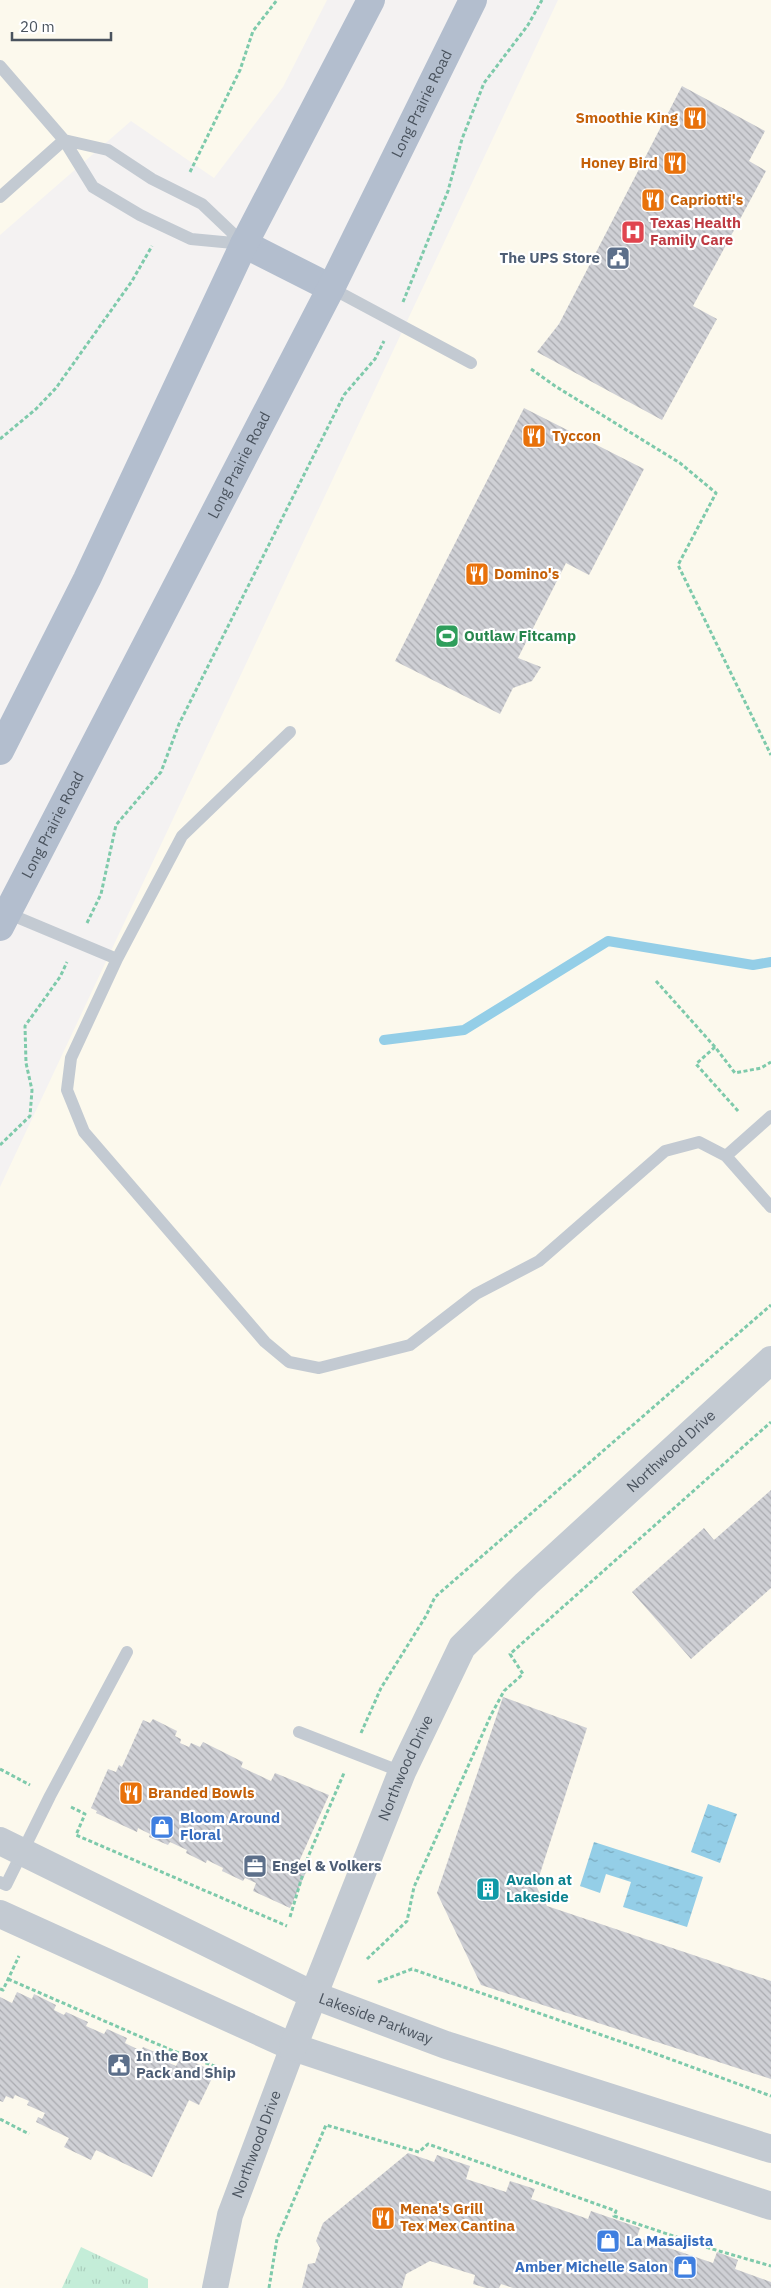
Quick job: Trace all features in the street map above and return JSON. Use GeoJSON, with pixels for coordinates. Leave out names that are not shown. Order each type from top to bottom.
{"type":"FeatureCollection","features":[{"type":"Feature","properties":{"kind":"main road"},"geometry":{"type":"LineString","coordinates":[[0,751],[87,579],[244,244],[371,0]]}},
{"type":"Feature","properties":{"kind":"main road","name":"Long Prairie Road"},"geometry":{"type":"LineString","coordinates":[[4,920],[331,288],[473,0]]}},
{"type":"Feature","properties":{"kind":"main road"},"geometry":{"type":"LineString","coordinates":[[244,244],[331,288]]}},
{"type":"Feature","properties":{"kind":"street","name":"Northwood Drive"},"geometry":{"type":"LineString","coordinates":[[215,2288],[230,2215],[313,1995],[402,1772],[462,1647],[526,1584],[771,1360]]}},
{"type":"Feature","properties":{"kind":"street","name":"Lakeside Parkway"},"geometry":{"type":"LineString","coordinates":[[10,1847],[313,1995],[446,2045],[771,2149]]}},
{"type":"Feature","properties":{"kind":"street"},"geometry":{"type":"LineString","coordinates":[[0,1914],[293,2047],[771,2206]]}},
{"type":"Feature","properties":{"kind":"lane"},"geometry":{"type":"LineString","coordinates":[[0,66],[64,140],[93,187],[164,227],[191,239],[244,244]]}},
{"type":"Feature","properties":{"kind":"lane"},"geometry":{"type":"LineString","coordinates":[[64,140],[108,150],[152,179],[202,204],[244,244]]}},
{"type":"Feature","properties":{"kind":"lane"},"geometry":{"type":"LineString","coordinates":[[0,196],[64,140]]}},
{"type":"Feature","properties":{"kind":"lane"},"geometry":{"type":"LineString","coordinates":[[331,288],[471,363]]}},
{"type":"Feature","properties":{"kind":"lane"},"geometry":{"type":"LineString","coordinates":[[290,732],[182,836],[117,959],[71,1058],[67,1090],[84,1132],[265,1342],[288,1362],[319,1368],[410,1345],[476,1294],[539,1261],[665,1151],[699,1142],[726,1156],[771,1206]]}},
{"type":"Feature","properties":{"kind":"lane"},"geometry":{"type":"LineString","coordinates":[[4,920],[77,942],[117,959]]}},
{"type":"Feature","properties":{"kind":"lane"},"geometry":{"type":"LineString","coordinates":[[726,1156],[771,1116]]}},
{"type":"Feature","properties":{"kind":"lane"},"geometry":{"type":"LineString","coordinates":[[0,1882],[6,1885],[10,1847],[50,1796],[127,1652]]}},
{"type":"Feature","properties":{"kind":"lane"},"geometry":{"type":"LineString","coordinates":[[299,1732],[402,1772]]}},
{"type":"Feature","properties":{"kind":"path"},"geometry":{"type":"LineString","coordinates":[[180,193],[240,70],[253,31],[259,20],[277,0]]}},
{"type":"Feature","properties":{"kind":"path"},"geometry":{"type":"LineString","coordinates":[[0,1145],[30,1116],[32,1090],[26,1063],[25,1026],[60,977],[101,894],[116,825],[161,772],[179,724],[344,395],[375,359],[410,286],[448,191],[462,139],[484,83],[528,25],[542,0]]}},
{"type":"Feature","properties":{"kind":"path"},"geometry":{"type":"LineString","coordinates":[[0,439],[36,409],[56,388],[132,281],[164,227]]}},
{"type":"Feature","properties":{"kind":"path"},"geometry":{"type":"LineString","coordinates":[[531,369],[555,386],[680,463],[716,493],[678,564],[771,755]]}},
{"type":"Feature","properties":{"kind":"path"},"geometry":{"type":"LineString","coordinates":[[656,981],[715,1047],[735,1073],[761,1068],[771,1062]]}},
{"type":"Feature","properties":{"kind":"path"},"geometry":{"type":"LineString","coordinates":[[715,1047],[696,1064],[755,1131]]}},
{"type":"Feature","properties":{"kind":"path"},"geometry":{"type":"LineString","coordinates":[[367,1959],[407,1922],[414,1887],[491,1715],[504,1691],[523,1674],[510,1654],[771,1422]]}},
{"type":"Feature","properties":{"kind":"path"},"geometry":{"type":"LineString","coordinates":[[0,1769],[85,1814],[76,1835],[287,1926]]}},
{"type":"Feature","properties":{"kind":"path"},"geometry":{"type":"LineString","coordinates":[[0,1989],[3,1990],[20,1953]]}},
{"type":"Feature","properties":{"kind":"path"},"geometry":{"type":"LineString","coordinates":[[378,1982],[412,1969],[771,2096]]}},
{"type":"Feature","properties":{"kind":"path"},"geometry":{"type":"LineString","coordinates":[[8,1979],[171,2050],[217,2067]]}},
{"type":"Feature","properties":{"kind":"path"},"geometry":{"type":"LineString","coordinates":[[0,2119],[29,2134]]}},
{"type":"Feature","properties":{"kind":"path"},"geometry":{"type":"LineString","coordinates":[[269,2288],[277,2239],[326,2125],[419,2152],[428,2144],[616,2211],[614,2216],[709,2248],[771,2266]]}},
{"type":"Feature","properties":{"kind":"shaded area"},"geometry":{"type":"Polygon","coordinates":[[[0,0],[327,0],[283,87],[214,178],[131,121],[0,235],[0,0]]]}},
{"type":"Feature","properties":{"kind":"shaded area"},"geometry":{"type":"Polygon","coordinates":[[[558,0],[771,0],[771,2288],[0,2288],[0,1187],[558,0]]]}},
{"type":"Feature","properties":{"kind":"green space"},"geometry":{"type":"Polygon","coordinates":[[[81,2247],[148,2279],[148,2288],[62,2288],[81,2247]]]}},
{"type":"Feature","properties":{"kind":"water"},"geometry":{"type":"Polygon","coordinates":[[[708,1804],[737,1814],[720,1863],[691,1852],[708,1804]]]}},
{"type":"Feature","properties":{"kind":"water"},"geometry":{"type":"Polygon","coordinates":[[[594,1842],[703,1877],[687,1927],[623,1907],[631,1882],[606,1874],[600,1893],[580,1886],[594,1842]]]}},
{"type":"Feature","properties":{"kind":"building"},"geometry":{"type":"Polygon","coordinates":[[[682,86],[765,131],[749,161],[766,171],[693,306],[717,319],[662,420],[537,352],[559,324],[682,86]]]}},
{"type":"Feature","properties":{"kind":"building"},"geometry":{"type":"Polygon","coordinates":[[[524,408],[644,469],[589,575],[566,563],[518,658],[541,667],[532,681],[513,688],[500,714],[395,661],[524,408]]]}},
{"type":"Feature","properties":{"kind":"building"},"geometry":{"type":"Polygon","coordinates":[[[771,1490],[771,1588],[691,1659],[632,1592],[704,1528],[714,1540],[771,1490]]]}},
{"type":"Feature","properties":{"kind":"building","name":"Avalon at Lakeside"},"geometry":{"type":"Polygon","coordinates":[[[503,1697],[587,1728],[536,1886],[547,1906],[771,1981],[771,2079],[481,1985],[437,1893],[503,1697]]]}},
{"type":"Feature","properties":{"kind":"building"},"geometry":{"type":"Polygon","coordinates":[[[153,1719],[177,1731],[175,1736],[181,1739],[180,1743],[189,1747],[191,1743],[200,1747],[203,1742],[243,1762],[241,1767],[271,1781],[275,1773],[329,1795],[297,1866],[307,1870],[290,1908],[253,1891],[256,1883],[245,1878],[243,1881],[222,1871],[223,1868],[207,1860],[206,1863],[186,1853],[187,1850],[170,1842],[168,1845],[149,1837],[150,1834],[138,1828],[137,1832],[96,1813],[97,1811],[91,1808],[108,1769],[116,1772],[119,1765],[122,1767],[143,1720],[150,1723],[153,1719]]]}},
{"type":"Feature","properties":{"kind":"building"},"geometry":{"type":"Polygon","coordinates":[[[17,1992],[32,1999],[34,1994],[56,2005],[54,2010],[64,2015],[66,2012],[88,2022],[86,2026],[104,2034],[107,2029],[127,2038],[125,2043],[141,2051],[143,2047],[162,2055],[160,2059],[176,2066],[181,2056],[215,2072],[199,2105],[189,2100],[152,2177],[96,2150],[91,2160],[64,2147],[69,2138],[36,2122],[38,2117],[42,2119],[45,2113],[27,2105],[29,2101],[15,2095],[13,2099],[6,2096],[3,2102],[0,2101],[0,1997],[12,2003],[17,1992]]]}},
{"type":"Feature","properties":{"kind":"building"},"geometry":{"type":"Polygon","coordinates":[[[408,2153],[434,2162],[437,2155],[470,2166],[466,2179],[506,2192],[510,2181],[535,2189],[531,2199],[588,2219],[591,2211],[640,2228],[637,2237],[713,2263],[717,2252],[738,2260],[735,2269],[771,2282],[771,2288],[513,2288],[501,2284],[499,2288],[486,2288],[473,2284],[475,2275],[430,2261],[406,2274],[402,2288],[302,2288],[308,2264],[315,2263],[320,2248],[316,2241],[323,2223],[408,2153]]]}},
{"type":"Feature","properties":{"kind":"waterway"},"geometry":{"type":"LineString","coordinates":[[384,1040],[464,1030],[608,941],[753,965],[771,962]]}},
{"type":"Feature","properties":{"kind":"place","name":"Smoothie King"},"geometry":{"type":"Point","coordinates":[695,118]}},
{"type":"Feature","properties":{"kind":"place","name":"Honey Bird"},"geometry":{"type":"Point","coordinates":[675,163]}},
{"type":"Feature","properties":{"kind":"place","name":"Capriotti's"},"geometry":{"type":"Point","coordinates":[653,200]}},
{"type":"Feature","properties":{"kind":"place","name":"Texas Health Family Care"},"geometry":{"type":"Point","coordinates":[633,232]}},
{"type":"Feature","properties":{"kind":"place","name":"The UPS Store"},"geometry":{"type":"Point","coordinates":[618,258]}},
{"type":"Feature","properties":{"kind":"place","name":"Tyccon"},"geometry":{"type":"Point","coordinates":[534,436]}},
{"type":"Feature","properties":{"kind":"place","name":"Domino's"},"geometry":{"type":"Point","coordinates":[477,574]}},
{"type":"Feature","properties":{"kind":"place","name":"Outlaw Fitcamp"},"geometry":{"type":"Point","coordinates":[447,636]}},
{"type":"Feature","properties":{"kind":"place","name":"Branded Bowls"},"geometry":{"type":"Point","coordinates":[131,1793]}},
{"type":"Feature","properties":{"kind":"place","name":"Bloom Around Floral"},"geometry":{"type":"Point","coordinates":[162,1827]}},
{"type":"Feature","properties":{"kind":"place","name":"Engel & Volkers"},"geometry":{"type":"Point","coordinates":[255,1866]}},
{"type":"Feature","properties":{"kind":"place","name":"Avalon at Lakeside"},"geometry":{"type":"Point","coordinates":[488,1889]}},
{"type":"Feature","properties":{"kind":"place","name":"In the Box Pack and Ship"},"geometry":{"type":"Point","coordinates":[119,2065]}},
{"type":"Feature","properties":{"kind":"place","name":"Mena's Grill Tex Mex Cantina"},"geometry":{"type":"Point","coordinates":[383,2218]}},
{"type":"Feature","properties":{"kind":"place","name":"La Masajista"},"geometry":{"type":"Point","coordinates":[608,2241]}},
{"type":"Feature","properties":{"kind":"place","name":"Amber Michelle Salon"},"geometry":{"type":"Point","coordinates":[685,2267]}}]}
